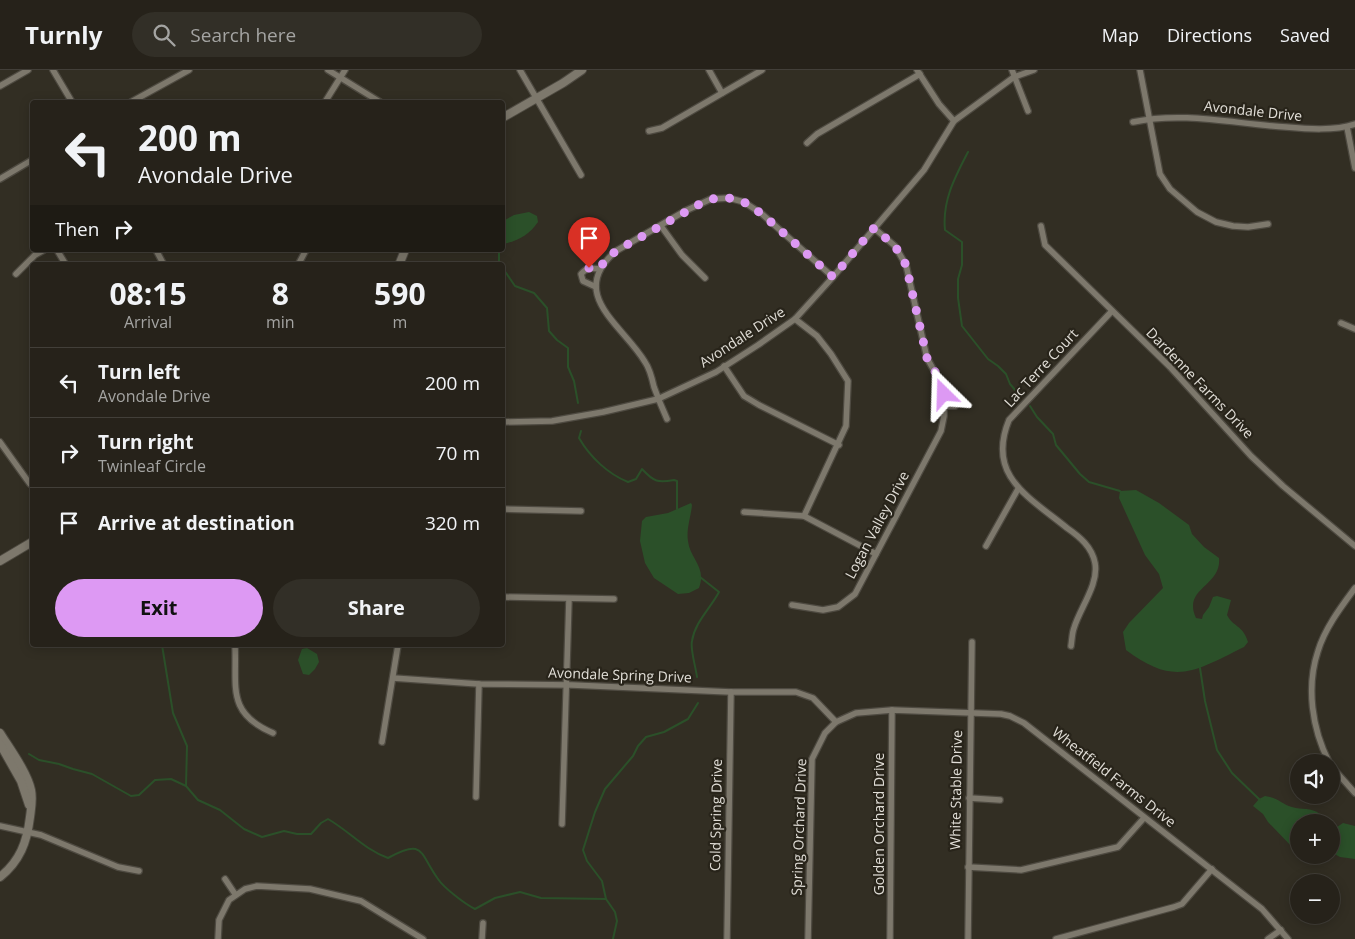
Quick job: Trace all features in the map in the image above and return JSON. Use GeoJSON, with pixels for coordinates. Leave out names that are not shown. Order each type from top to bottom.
{"type":"FeatureCollection","features":[{"type":"Feature","properties":{"kind":"street"},"geometry":{"type":"LineString","coordinates":[[0,86],[28,70]]}},
{"type":"Feature","properties":{"kind":"street"},"geometry":{"type":"LineString","coordinates":[[53,70],[71,100]]}},
{"type":"Feature","properties":{"kind":"street"},"geometry":{"type":"LineString","coordinates":[[135,100],[189,70]]}},
{"type":"Feature","properties":{"kind":"street"},"geometry":{"type":"LineString","coordinates":[[328,70],[377,100]]}},
{"type":"Feature","properties":{"kind":"street"},"geometry":{"type":"LineString","coordinates":[[326,100],[345,70]]}},
{"type":"Feature","properties":{"kind":"street"},"geometry":{"type":"LineString","coordinates":[[520,70],[580,175]]}},
{"type":"Feature","properties":{"kind":"street"},"geometry":{"type":"LineString","coordinates":[[505,116],[582,70]]}},
{"type":"Feature","properties":{"kind":"street"},"geometry":{"type":"LineString","coordinates":[[709,70],[722,93]]}},
{"type":"Feature","properties":{"kind":"street"},"geometry":{"type":"LineString","coordinates":[[649,131],[662,128],[762,70]]}},
{"type":"Feature","properties":{"kind":"street"},"geometry":{"type":"LineString","coordinates":[[1012,70],[1028,111]]}},
{"type":"Feature","properties":{"kind":"street","name":"Avondale Drive"},"geometry":{"type":"LineString","coordinates":[[505,422],[552,420],[604,412],[658,399],[708,375],[758,345],[794,318],[833,277],[924,170],[954,121],[1014,77],[1034,70]]}},
{"type":"Feature","properties":{"kind":"street"},"geometry":{"type":"LineString","coordinates":[[1140,70],[1160,174],[1170,189],[1197,212],[1216,222],[1248,227],[1268,224]]}},
{"type":"Feature","properties":{"kind":"street"},"geometry":{"type":"LineString","coordinates":[[807,143],[817,134],[918,72],[954,121]]}},
{"type":"Feature","properties":{"kind":"street","name":"Avondale Drive"},"geometry":{"type":"LineString","coordinates":[[1133,122],[1149,118],[1182,116],[1306,129],[1347,127],[1355,124]]}},
{"type":"Feature","properties":{"kind":"street"},"geometry":{"type":"LineString","coordinates":[[1347,127],[1355,168]]}},
{"type":"Feature","properties":{"kind":"street"},"geometry":{"type":"LineString","coordinates":[[0,179],[30,161]]}},
{"type":"Feature","properties":{"kind":"street"},"geometry":{"type":"LineString","coordinates":[[667,419],[658,399],[647,364],[606,313],[597,294],[596,287],[599,269],[607,258],[685,211],[711,199],[729,198],[744,202],[762,214],[833,277]]}},
{"type":"Feature","properties":{"kind":"street"},"geometry":{"type":"LineString","coordinates":[[661,226],[682,255],[705,278]]}},
{"type":"Feature","properties":{"kind":"street","name":"Dardenne Farms Drive"},"geometry":{"type":"LineString","coordinates":[[1041,226],[1045,245],[1170,367],[1251,456],[1283,486],[1355,546]]}},
{"type":"Feature","properties":{"kind":"street","name":"Logan Valley Drive"},"geometry":{"type":"LineString","coordinates":[[792,605],[823,610],[838,606],[854,594],[941,432],[944,406],[941,382],[927,358],[906,265],[895,246],[874,228]]}},
{"type":"Feature","properties":{"kind":"street"},"geometry":{"type":"LineString","coordinates":[[16,274],[40,252]]}},
{"type":"Feature","properties":{"kind":"street"},"geometry":{"type":"LineString","coordinates":[[596,287],[584,281],[582,274],[589,268],[599,269]]}},
{"type":"Feature","properties":{"kind":"street","name":"Lac Terre Court"},"geometry":{"type":"LineString","coordinates":[[1071,646],[1073,629],[1094,578],[1095,564],[1093,557],[1083,540],[1018,489],[1006,471],[1002,459],[1002,447],[1004,433],[1009,420],[1112,311]]}},
{"type":"Feature","properties":{"kind":"street"},"geometry":{"type":"LineString","coordinates":[[794,318],[817,336],[848,381],[846,426],[839,445],[804,516]]}},
{"type":"Feature","properties":{"kind":"street"},"geometry":{"type":"LineString","coordinates":[[1341,323],[1355,329]]}},
{"type":"Feature","properties":{"kind":"street"},"geometry":{"type":"LineString","coordinates":[[724,366],[744,396],[839,445]]}},
{"type":"Feature","properties":{"kind":"street"},"geometry":{"type":"LineString","coordinates":[[944,406],[955,406]]}},
{"type":"Feature","properties":{"kind":"street"},"geometry":{"type":"LineString","coordinates":[[0,442],[30,484]]}},
{"type":"Feature","properties":{"kind":"street"},"geometry":{"type":"LineString","coordinates":[[986,546],[1018,489]]}},
{"type":"Feature","properties":{"kind":"street"},"geometry":{"type":"LineString","coordinates":[[505,509],[581,511]]}},
{"type":"Feature","properties":{"kind":"street"},"geometry":{"type":"LineString","coordinates":[[744,512],[804,516],[876,554]]}},
{"type":"Feature","properties":{"kind":"street"},"geometry":{"type":"LineString","coordinates":[[0,561],[30,543]]}},
{"type":"Feature","properties":{"kind":"street"},"geometry":{"type":"LineString","coordinates":[[1326,754],[1314,719],[1312,693],[1314,666],[1318,649],[1336,612],[1355,588]]}},
{"type":"Feature","properties":{"kind":"street"},"geometry":{"type":"LineString","coordinates":[[505,597],[614,600]]}},
{"type":"Feature","properties":{"kind":"street"},"geometry":{"type":"LineString","coordinates":[[562,824],[569,599]]}},
{"type":"Feature","properties":{"kind":"street","name":"White Stable Drive"},"geometry":{"type":"LineString","coordinates":[[968,939],[972,642]]}},
{"type":"Feature","properties":{"kind":"street"},"geometry":{"type":"LineString","coordinates":[[235,647],[234,690],[239,703],[246,716],[260,728],[274,733]]}},
{"type":"Feature","properties":{"kind":"street"},"geometry":{"type":"LineString","coordinates":[[382,742],[398,647]]}},
{"type":"Feature","properties":{"kind":"street","name":"Avondale Spring Drive"},"geometry":{"type":"LineString","coordinates":[[392,678],[479,684],[786,692],[806,694],[818,701],[836,722]]}},
{"type":"Feature","properties":{"kind":"street"},"geometry":{"type":"LineString","coordinates":[[476,797],[479,684]]}},
{"type":"Feature","properties":{"kind":"street","name":"Cold Spring Drive"},"geometry":{"type":"LineString","coordinates":[[727,939],[731,692]]}},
{"type":"Feature","properties":{"kind":"street","name":"Wheatfield Farms Drive"},"geometry":{"type":"LineString","coordinates":[[892,710],[1000,714],[1010,716],[1024,723],[1262,909],[1288,939]]}},
{"type":"Feature","properties":{"kind":"street","name":"Spring Orchard Drive"},"geometry":{"type":"LineString","coordinates":[[808,939],[812,760],[825,733],[836,722],[856,712],[892,710]]}},
{"type":"Feature","properties":{"kind":"street","name":"Golden Orchard Drive"},"geometry":{"type":"LineString","coordinates":[[890,939],[892,710]]}},
{"type":"Feature","properties":{"kind":"street"},"geometry":{"type":"LineString","coordinates":[[0,733],[28,782],[32,799],[25,844],[17,860],[0,877]]}},
{"type":"Feature","properties":{"kind":"street"},"geometry":{"type":"LineString","coordinates":[[0,744],[21,781],[31,812]]}},
{"type":"Feature","properties":{"kind":"street"},"geometry":{"type":"LineString","coordinates":[[1340,776],[1355,793]]}},
{"type":"Feature","properties":{"kind":"street"},"geometry":{"type":"LineString","coordinates":[[969,798],[1000,800]]}},
{"type":"Feature","properties":{"kind":"street"},"geometry":{"type":"LineString","coordinates":[[968,867],[1021,870],[1118,847],[1144,818]]}},
{"type":"Feature","properties":{"kind":"street"},"geometry":{"type":"LineString","coordinates":[[0,826],[40,835],[118,867],[139,872]]}},
{"type":"Feature","properties":{"kind":"street"},"geometry":{"type":"LineString","coordinates":[[1056,939],[1182,904],[1212,869]]}},
{"type":"Feature","properties":{"kind":"street"},"geometry":{"type":"LineString","coordinates":[[225,878],[235,894]]}},
{"type":"Feature","properties":{"kind":"street"},"geometry":{"type":"LineString","coordinates":[[218,939],[219,920],[224,906],[235,894],[257,886],[310,889],[356,900],[423,939]]}},
{"type":"Feature","properties":{"kind":"street"},"geometry":{"type":"LineString","coordinates":[[482,939],[483,923]]}},
{"type":"Feature","properties":{"kind":"street"},"geometry":{"type":"LineString","coordinates":[[1268,939],[1281,930]]}},
{"type":"Feature","properties":{"kind":"shaded area"},"geometry":{"type":"Polygon","coordinates":[[[529,212],[537,216],[538,222],[523,237],[505,243],[505,220],[514,215],[529,212]]]}},
{"type":"Feature","properties":{"kind":"shaded area"},"geometry":{"type":"Polygon","coordinates":[[[1136,490],[1159,503],[1189,525],[1192,534],[1204,547],[1219,558],[1215,575],[1198,593],[1194,600],[1193,608],[1196,618],[1202,619],[1213,597],[1217,596],[1231,600],[1227,615],[1246,636],[1248,642],[1244,647],[1198,668],[1172,672],[1158,669],[1126,650],[1123,632],[1129,623],[1163,588],[1159,574],[1145,555],[1119,498],[1120,491],[1136,490]]]}},
{"type":"Feature","properties":{"kind":"shaded area"},"geometry":{"type":"Polygon","coordinates":[[[691,503],[688,541],[700,569],[701,581],[699,588],[689,593],[678,594],[654,578],[645,563],[640,541],[642,521],[646,517],[668,513],[691,503]]]}},
{"type":"Feature","properties":{"kind":"shaded area"},"geometry":{"type":"Polygon","coordinates":[[[307,648],[317,654],[319,662],[309,675],[303,674],[298,660],[302,649],[307,648]]]}},
{"type":"Feature","properties":{"kind":"shaded area"},"geometry":{"type":"Polygon","coordinates":[[[1265,796],[1274,798],[1292,807],[1320,814],[1290,814],[1290,845],[1268,822],[1263,814],[1253,806],[1259,799],[1265,796]]]}},
{"type":"Feature","properties":{"kind":"shaded area"},"geometry":{"type":"Polygon","coordinates":[[[1343,823],[1355,826],[1355,859],[1340,857],[1340,825],[1343,823]]]}},
{"type":"Feature","properties":{"kind":"waterway"},"geometry":{"type":"LineString","coordinates":[[968,152],[951,190],[945,219],[945,230],[962,242],[962,265],[958,279],[958,298],[962,326],[988,359],[1006,374],[1010,384],[1016,391]]}},
{"type":"Feature","properties":{"kind":"waterway"},"geometry":{"type":"LineString","coordinates":[[499,252],[500,262]]}},
{"type":"Feature","properties":{"kind":"waterway"},"geometry":{"type":"LineString","coordinates":[[505,271],[515,286],[534,293],[547,308],[549,331],[568,348],[568,367],[574,381],[578,403]]}},
{"type":"Feature","properties":{"kind":"waterway"},"geometry":{"type":"LineString","coordinates":[[1030,406],[1037,417],[1053,434],[1056,445],[1080,474],[1089,482],[1120,491]]}},
{"type":"Feature","properties":{"kind":"waterway"},"geometry":{"type":"LineString","coordinates":[[581,431],[579,438],[588,452],[607,470],[621,479],[628,482],[636,479],[642,469],[656,480],[677,481],[677,509]]}},
{"type":"Feature","properties":{"kind":"waterway"},"geometry":{"type":"LineString","coordinates":[[697,677],[692,641],[699,622],[719,592],[700,577]]}},
{"type":"Feature","properties":{"kind":"waterway"},"geometry":{"type":"LineString","coordinates":[[162,647],[173,713],[187,746],[186,786]]}},
{"type":"Feature","properties":{"kind":"waterway"},"geometry":{"type":"LineString","coordinates":[[1200,668],[1205,701],[1217,750],[1232,773],[1260,800]]}},
{"type":"Feature","properties":{"kind":"waterway"},"geometry":{"type":"LineString","coordinates":[[613,939],[617,921],[615,912],[606,899],[602,881],[587,861],[583,850],[595,812],[605,789],[633,756],[638,746],[646,737],[664,732],[688,719],[698,703]]}},
{"type":"Feature","properties":{"kind":"waterway"},"geometry":{"type":"LineString","coordinates":[[29,754],[39,760],[92,774],[131,796],[139,795],[155,780],[171,779],[186,786],[198,800],[220,810],[244,829],[262,837],[284,831],[297,834],[311,834],[321,823],[328,819],[364,845],[388,858],[400,852],[415,849],[424,856],[445,887],[460,900],[475,909],[495,898],[520,892],[541,898],[606,899]]}},
{"type":"Feature","properties":{"kind":"route"},"geometry":{"type":"LineString","coordinates":[[589,268],[599,269],[607,258],[616,251],[685,211],[711,199],[729,198],[744,202],[762,214],[833,277],[874,228],[895,246],[906,265],[927,358],[941,382],[944,394]]}}]}
